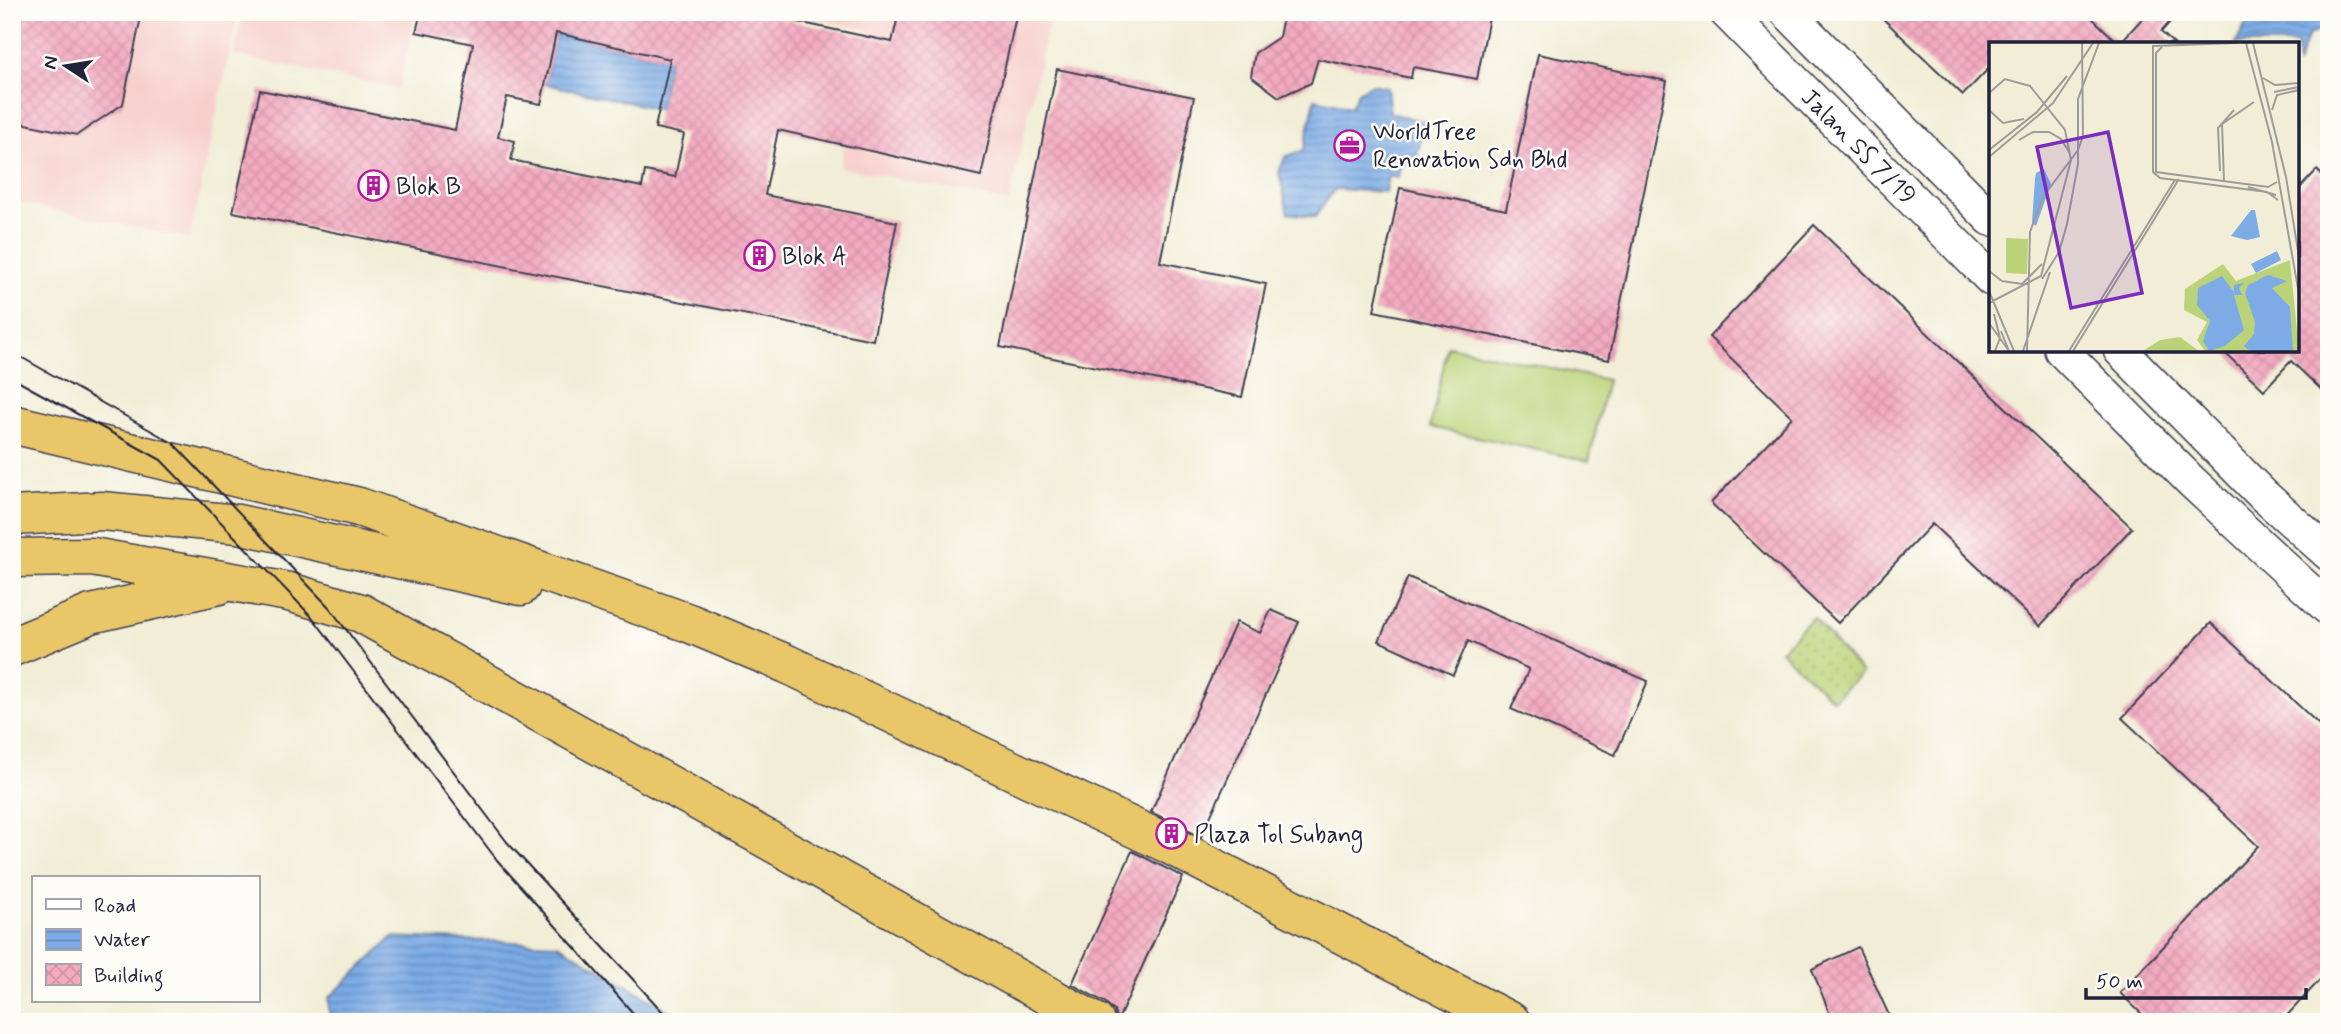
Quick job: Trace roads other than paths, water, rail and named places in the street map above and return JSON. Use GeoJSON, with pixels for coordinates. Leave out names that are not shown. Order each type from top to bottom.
{"type":"FeatureCollection","features":[{"type":"Feature","properties":{"kind":"highway"},"geometry":{"type":"LineString","coordinates":[[12,424],[359,507],[690,623],[788,664],[1166,843],[1511,1022]]}},
{"type":"Feature","properties":{"kind":"highway"},"geometry":{"type":"LineString","coordinates":[[12,516],[102,511],[238,524],[690,623]]}},
{"type":"Feature","properties":{"kind":"highway"},"geometry":{"type":"LineString","coordinates":[[12,558],[92,557],[289,592],[361,613],[1095,1022]]}},
{"type":"Feature","properties":{"kind":"highway"},"geometry":{"type":"LineString","coordinates":[[12,647],[91,614],[231,581]]}},
{"type":"Feature","properties":{"kind":"street","name":"Jalan SS 7/19"},"geometry":{"type":"LineString","coordinates":[[1726,12],[1989,277]]}},
{"type":"Feature","properties":{"kind":"street","name":"Jalan SS 7/19"},"geometry":{"type":"LineString","coordinates":[[1787,12],[1989,217]]}},
{"type":"Feature","properties":{"kind":"street"},"geometry":{"type":"LineString","coordinates":[[2063,352],[2191,481],[2329,609]]}},
{"type":"Feature","properties":{"kind":"street"},"geometry":{"type":"LineString","coordinates":[[2122,352],[2263,495],[2329,554]]}},
{"type":"Feature","properties":{"kind":"water"},"geometry":{"type":"Polygon","coordinates":[[[2265,12],[2329,12],[2329,28],[2308,35],[2299,60],[2299,42],[2237,42],[2244,27],[2265,12]]]}},
{"type":"Feature","properties":{"kind":"water"},"geometry":{"type":"Polygon","coordinates":[[[556,33],[670,59],[659,109],[545,84],[556,33]]]}},
{"type":"Feature","properties":{"kind":"water"},"geometry":{"type":"Polygon","coordinates":[[[1372,84],[1387,87],[1390,113],[1425,122],[1415,165],[1401,163],[1398,177],[1388,175],[1385,192],[1335,189],[1315,217],[1288,213],[1279,172],[1285,157],[1304,150],[1315,99],[1351,107],[1358,92],[1372,84]]]}},
{"type":"Feature","properties":{"kind":"water"},"geometry":{"type":"Polygon","coordinates":[[[393,937],[558,944],[688,1022],[329,1022],[329,998],[393,937]]]}},
{"type":"Feature","properties":{"kind":"tram line"},"geometry":{"type":"LineString","coordinates":[[12,352],[173,443],[329,607],[507,842],[672,1022]]}},
{"type":"Feature","properties":{"kind":"tram line"},"geometry":{"type":"LineString","coordinates":[[12,378],[161,460],[313,618],[497,860],[641,1022]]}},
{"type":"Feature","properties":{"kind":"place","name":"WorldTree Renovation Sdn Bhd"},"geometry":{"type":"Point","coordinates":[1350,145]}},
{"type":"Feature","properties":{"kind":"place","name":"Blok B"},"geometry":{"type":"Point","coordinates":[373,186]}},
{"type":"Feature","properties":{"kind":"place","name":"Blok A"},"geometry":{"type":"Point","coordinates":[759,256]}},
{"type":"Feature","properties":{"kind":"place","name":"Plaza Tol Subang"},"geometry":{"type":"Point","coordinates":[1171,834]}}]}
